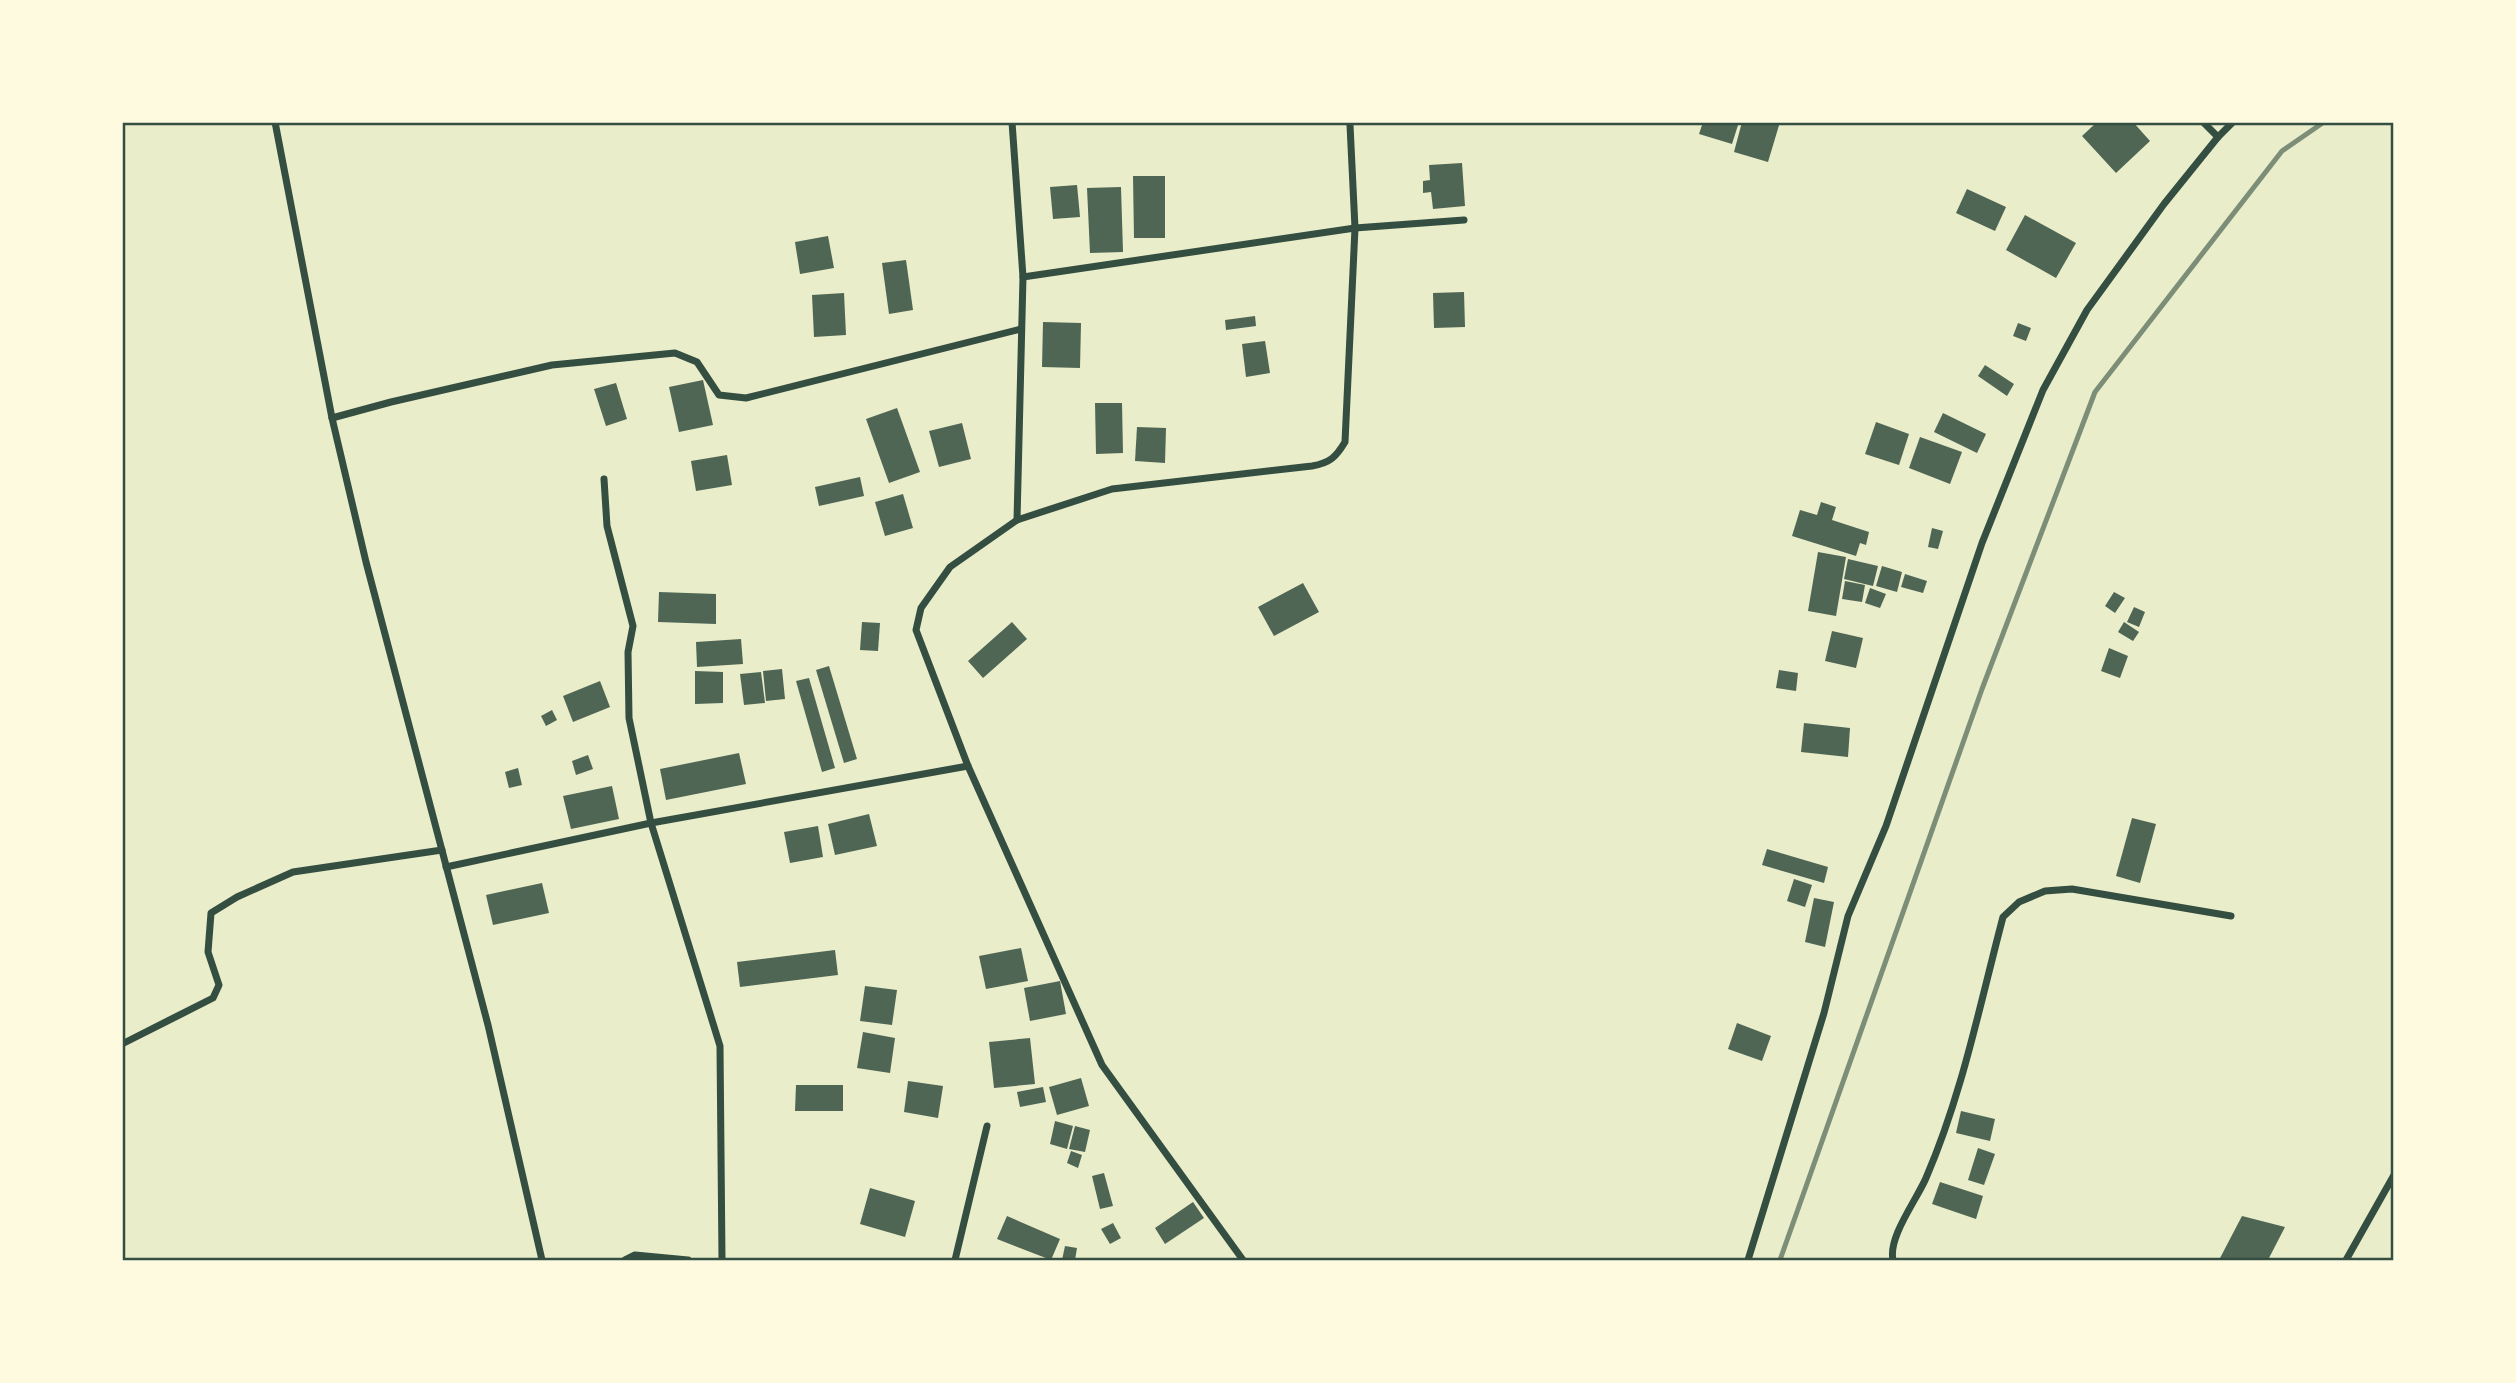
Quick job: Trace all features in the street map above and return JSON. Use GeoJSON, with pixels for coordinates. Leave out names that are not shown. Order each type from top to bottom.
{"type":"FeatureCollection","features":[{"type":"Feature","properties":{"kind":"street"},"geometry":{"type":"LineString","coordinates":[[275,122],[332,418],[369,575],[488,1025],[542,1261]]}},
{"type":"Feature","properties":{"kind":"street"},"geometry":{"type":"LineString","coordinates":[[1012,122],[1023,277],[1017,520]]}},
{"type":"Feature","properties":{"kind":"street"},"geometry":{"type":"LineString","coordinates":[[2203,122],[2218,137]]}},
{"type":"Feature","properties":{"kind":"street"},"geometry":{"type":"LineString","coordinates":[[1748,1261],[1824,1013],[1848,916],[1886,826],[1982,543],[2043,390],[2087,310],[2164,204],[2232,122]]}},
{"type":"Feature","properties":{"kind":"street"},"geometry":{"type":"LineString","coordinates":[[1243,1261],[1102,1065],[968,766],[916,629],[921,608],[950,568],[1017,520],[1112,488],[1312,466],[1328,463],[1337,456],[1345,442],[1355,228],[1350,125]]}},
{"type":"Feature","properties":{"kind":"street"},"geometry":{"type":"LineString","coordinates":[[1023,277],[1355,228],[1464,219]]}},
{"type":"Feature","properties":{"kind":"street"},"geometry":{"type":"LineString","coordinates":[[332,418],[552,365],[675,353],[697,362],[719,396],[746,398],[1021,329]]}},
{"type":"Feature","properties":{"kind":"street"},"geometry":{"type":"LineString","coordinates":[[604,479],[607,526],[633,626],[628,652],[629,718],[651,823],[720,1046],[722,1261]]}},
{"type":"Feature","properties":{"kind":"street"},"geometry":{"type":"LineString","coordinates":[[446,867],[651,823],[968,766]]}},
{"type":"Feature","properties":{"kind":"street"},"geometry":{"type":"LineString","coordinates":[[122,1044],[213,999],[219,985],[208,952],[211,913],[228,902],[293,873],[442,850]]}},
{"type":"Feature","properties":{"kind":"street"},"geometry":{"type":"LineString","coordinates":[[1893,1261],[1892,1244],[1926,1178],[1951,1110],[2003,917],[2019,902],[2045,891],[2072,889],[2231,916]]}},
{"type":"Feature","properties":{"kind":"street"},"geometry":{"type":"LineString","coordinates":[[955,1261],[987,1126]]}},
{"type":"Feature","properties":{"kind":"street"},"geometry":{"type":"LineString","coordinates":[[2346,1261],[2393,1175]]}},
{"type":"Feature","properties":{"kind":"street"},"geometry":{"type":"LineString","coordinates":[[625,1261],[635,1255],[688,1261]]}},
{"type":"Feature","properties":{"kind":"building"},"geometry":{"type":"Polygon","coordinates":[[[1703,122],[1739,122],[1732,144],[1699,134],[1703,122]]]}},
{"type":"Feature","properties":{"kind":"building"},"geometry":{"type":"Polygon","coordinates":[[[1742,122],[1780,122],[1768,162],[1734,152],[1742,122]]]}},
{"type":"Feature","properties":{"kind":"building"},"geometry":{"type":"Polygon","coordinates":[[[2097,122],[2133,122],[2150,141],[2116,173],[2082,136],[2097,122]]]}},
{"type":"Feature","properties":{"kind":"building"},"geometry":{"type":"Polygon","coordinates":[[[1462,163],[1465,206],[1433,209],[1431,192],[1423,193],[1423,181],[1430,180],[1429,165],[1462,163]]]}},
{"type":"Feature","properties":{"kind":"building"},"geometry":{"type":"Polygon","coordinates":[[[1133,176],[1165,176],[1165,238],[1134,238],[1133,176]]]}},
{"type":"Feature","properties":{"kind":"building"},"geometry":{"type":"Polygon","coordinates":[[[1077,185],[1080,217],[1053,219],[1050,187],[1077,185]]]}},
{"type":"Feature","properties":{"kind":"building"},"geometry":{"type":"Polygon","coordinates":[[[1121,187],[1123,252],[1090,253],[1087,188],[1121,187]]]}},
{"type":"Feature","properties":{"kind":"building"},"geometry":{"type":"Polygon","coordinates":[[[1967,189],[2006,207],[1995,231],[1956,213],[1967,189]]]}},
{"type":"Feature","properties":{"kind":"building"},"geometry":{"type":"Polygon","coordinates":[[[2025,215],[2076,243],[2056,278],[2006,250],[2025,215]]]}},
{"type":"Feature","properties":{"kind":"building"},"geometry":{"type":"Polygon","coordinates":[[[828,236],[834,268],[800,274],[795,242],[828,236]]]}},
{"type":"Feature","properties":{"kind":"building"},"geometry":{"type":"Polygon","coordinates":[[[906,260],[913,310],[889,314],[882,263],[906,260]]]}},
{"type":"Feature","properties":{"kind":"building"},"geometry":{"type":"Polygon","coordinates":[[[1464,292],[1465,327],[1434,328],[1433,293],[1464,292]]]}},
{"type":"Feature","properties":{"kind":"building"},"geometry":{"type":"Polygon","coordinates":[[[844,293],[846,335],[814,337],[812,295],[844,293]]]}},
{"type":"Feature","properties":{"kind":"building"},"geometry":{"type":"Polygon","coordinates":[[[1255,316],[1256,326],[1226,330],[1225,320],[1255,316]]]}},
{"type":"Feature","properties":{"kind":"building"},"geometry":{"type":"Polygon","coordinates":[[[1043,322],[1081,323],[1080,368],[1042,367],[1043,322]]]}},
{"type":"Feature","properties":{"kind":"building"},"geometry":{"type":"Polygon","coordinates":[[[2018,323],[2031,328],[2026,341],[2013,336],[2018,323]]]}},
{"type":"Feature","properties":{"kind":"building"},"geometry":{"type":"Polygon","coordinates":[[[1265,341],[1270,373],[1246,377],[1242,344],[1265,341]]]}},
{"type":"Feature","properties":{"kind":"building"},"geometry":{"type":"Polygon","coordinates":[[[1985,365],[2014,384],[2007,396],[1978,376],[1985,365]]]}},
{"type":"Feature","properties":{"kind":"building"},"geometry":{"type":"Polygon","coordinates":[[[703,380],[713,425],[679,432],[669,387],[703,380]]]}},
{"type":"Feature","properties":{"kind":"building"},"geometry":{"type":"Polygon","coordinates":[[[616,383],[627,419],[606,426],[594,389],[616,383]]]}},
{"type":"Feature","properties":{"kind":"building"},"geometry":{"type":"Polygon","coordinates":[[[1095,403],[1122,403],[1123,453],[1096,454],[1095,403]]]}},
{"type":"Feature","properties":{"kind":"building"},"geometry":{"type":"Polygon","coordinates":[[[897,408],[920,472],[889,483],[866,419],[897,408]]]}},
{"type":"Feature","properties":{"kind":"building"},"geometry":{"type":"Polygon","coordinates":[[[1943,413],[1986,434],[1977,453],[1934,432],[1943,413]]]}},
{"type":"Feature","properties":{"kind":"building"},"geometry":{"type":"Polygon","coordinates":[[[1876,422],[1909,434],[1899,465],[1865,454],[1876,422]]]}},
{"type":"Feature","properties":{"kind":"building"},"geometry":{"type":"Polygon","coordinates":[[[962,423],[971,459],[939,467],[929,431],[962,423]]]}},
{"type":"Feature","properties":{"kind":"building"},"geometry":{"type":"Polygon","coordinates":[[[1137,427],[1166,428],[1165,463],[1135,461],[1137,427]]]}},
{"type":"Feature","properties":{"kind":"building"},"geometry":{"type":"Polygon","coordinates":[[[1920,437],[1962,452],[1950,484],[1909,468],[1920,437]]]}},
{"type":"Feature","properties":{"kind":"building"},"geometry":{"type":"Polygon","coordinates":[[[727,455],[732,485],[696,491],[691,461],[727,455]]]}},
{"type":"Feature","properties":{"kind":"building"},"geometry":{"type":"Polygon","coordinates":[[[860,477],[864,496],[819,506],[815,487],[860,477]]]}},
{"type":"Feature","properties":{"kind":"building"},"geometry":{"type":"Polygon","coordinates":[[[903,494],[913,528],[885,536],[875,502],[903,494]]]}},
{"type":"Feature","properties":{"kind":"building"},"geometry":{"type":"Polygon","coordinates":[[[1821,502],[1836,507],[1832,520],[1869,532],[1866,545],[1860,543],[1856,556],[1792,536],[1800,510],[1817,515],[1821,502]]]}},
{"type":"Feature","properties":{"kind":"building"},"geometry":{"type":"Polygon","coordinates":[[[1932,528],[1943,531],[1938,549],[1928,547],[1932,528]]]}},
{"type":"Feature","properties":{"kind":"building"},"geometry":{"type":"Polygon","coordinates":[[[1818,552],[1846,557],[1836,616],[1808,611],[1818,552]]]}},
{"type":"Feature","properties":{"kind":"building"},"geometry":{"type":"Polygon","coordinates":[[[1848,559],[1878,566],[1873,586],[1844,579],[1848,559]]]}},
{"type":"Feature","properties":{"kind":"building"},"geometry":{"type":"Polygon","coordinates":[[[1882,566],[1902,572],[1897,592],[1876,586],[1882,566]]]}},
{"type":"Feature","properties":{"kind":"building"},"geometry":{"type":"Polygon","coordinates":[[[1905,574],[1927,581],[1923,593],[1901,587],[1905,574]]]}},
{"type":"Feature","properties":{"kind":"building"},"geometry":{"type":"Polygon","coordinates":[[[1845,581],[1865,585],[1862,602],[1842,599],[1845,581]]]}},
{"type":"Feature","properties":{"kind":"building"},"geometry":{"type":"Polygon","coordinates":[[[1303,583],[1319,612],[1274,636],[1258,607],[1303,583]]]}},
{"type":"Feature","properties":{"kind":"building"},"geometry":{"type":"Polygon","coordinates":[[[1870,588],[1886,594],[1880,608],[1865,603],[1870,588]]]}},
{"type":"Feature","properties":{"kind":"building"},"geometry":{"type":"Polygon","coordinates":[[[659,592],[716,594],[716,624],[658,622],[659,592]]]}},
{"type":"Feature","properties":{"kind":"building"},"geometry":{"type":"Polygon","coordinates":[[[2114,592],[2125,598],[2115,613],[2105,606],[2114,592]]]}},
{"type":"Feature","properties":{"kind":"building"},"geometry":{"type":"Polygon","coordinates":[[[2134,607],[2145,612],[2139,627],[2127,622],[2134,607]]]}},
{"type":"Feature","properties":{"kind":"building"},"geometry":{"type":"Polygon","coordinates":[[[862,622],[880,623],[878,651],[860,650],[862,622]]]}},
{"type":"Feature","properties":{"kind":"building"},"geometry":{"type":"Polygon","coordinates":[[[1012,622],[1027,639],[983,678],[968,661],[1012,622]]]}},
{"type":"Feature","properties":{"kind":"building"},"geometry":{"type":"Polygon","coordinates":[[[2124,622],[2139,632],[2133,641],[2118,632],[2124,622]]]}},
{"type":"Feature","properties":{"kind":"building"},"geometry":{"type":"Polygon","coordinates":[[[1832,631],[1863,638],[1856,668],[1825,661],[1832,631]]]}},
{"type":"Feature","properties":{"kind":"building"},"geometry":{"type":"Polygon","coordinates":[[[741,639],[743,664],[697,667],[696,642],[741,639]]]}},
{"type":"Feature","properties":{"kind":"building"},"geometry":{"type":"Polygon","coordinates":[[[2109,648],[2128,656],[2120,678],[2101,671],[2109,648]]]}},
{"type":"Feature","properties":{"kind":"building"},"geometry":{"type":"Polygon","coordinates":[[[829,666],[857,759],[844,763],[816,670],[829,666]]]}},
{"type":"Feature","properties":{"kind":"building"},"geometry":{"type":"Polygon","coordinates":[[[782,669],[785,699],[766,701],[763,671],[782,669]]]}},
{"type":"Feature","properties":{"kind":"building"},"geometry":{"type":"Polygon","coordinates":[[[1779,670],[1798,673],[1796,691],[1776,688],[1779,670]]]}},
{"type":"Feature","properties":{"kind":"building"},"geometry":{"type":"Polygon","coordinates":[[[695,671],[723,672],[723,703],[695,704],[695,671]]]}},
{"type":"Feature","properties":{"kind":"building"},"geometry":{"type":"Polygon","coordinates":[[[761,672],[765,703],[744,705],[740,674],[761,672]]]}},
{"type":"Feature","properties":{"kind":"building"},"geometry":{"type":"Polygon","coordinates":[[[809,678],[835,768],[822,772],[796,681],[809,678]]]}},
{"type":"Feature","properties":{"kind":"building"},"geometry":{"type":"Polygon","coordinates":[[[600,681],[610,707],[573,722],[563,696],[600,681]]]}},
{"type":"Feature","properties":{"kind":"building"},"geometry":{"type":"Polygon","coordinates":[[[552,710],[557,720],[546,726],[541,716],[552,710]]]}},
{"type":"Feature","properties":{"kind":"building"},"geometry":{"type":"Polygon","coordinates":[[[1804,723],[1850,728],[1848,757],[1801,752],[1804,723]]]}},
{"type":"Feature","properties":{"kind":"building"},"geometry":{"type":"Polygon","coordinates":[[[739,753],[746,784],[666,800],[660,769],[739,753]]]}},
{"type":"Feature","properties":{"kind":"building"},"geometry":{"type":"Polygon","coordinates":[[[588,755],[593,769],[576,775],[572,761],[588,755]]]}},
{"type":"Feature","properties":{"kind":"building"},"geometry":{"type":"Polygon","coordinates":[[[518,768],[522,785],[509,788],[505,772],[518,768]]]}},
{"type":"Feature","properties":{"kind":"building"},"geometry":{"type":"Polygon","coordinates":[[[612,786],[619,819],[571,829],[563,796],[612,786]]]}},
{"type":"Feature","properties":{"kind":"building"},"geometry":{"type":"Polygon","coordinates":[[[869,814],[877,846],[835,855],[828,824],[869,814]]]}},
{"type":"Feature","properties":{"kind":"building"},"geometry":{"type":"Polygon","coordinates":[[[2132,818],[2156,824],[2140,883],[2116,876],[2132,818]]]}},
{"type":"Feature","properties":{"kind":"building"},"geometry":{"type":"Polygon","coordinates":[[[818,826],[823,857],[790,863],[784,832],[818,826]]]}},
{"type":"Feature","properties":{"kind":"building"},"geometry":{"type":"Polygon","coordinates":[[[1767,849],[1828,867],[1824,883],[1762,865],[1767,849]]]}},
{"type":"Feature","properties":{"kind":"building"},"geometry":{"type":"Polygon","coordinates":[[[1794,879],[1812,885],[1805,907],[1787,901],[1794,879]]]}},
{"type":"Feature","properties":{"kind":"building"},"geometry":{"type":"Polygon","coordinates":[[[542,883],[549,913],[493,925],[486,895],[542,883]]]}},
{"type":"Feature","properties":{"kind":"building"},"geometry":{"type":"Polygon","coordinates":[[[1814,898],[1834,902],[1825,947],[1805,942],[1814,898]]]}},
{"type":"Feature","properties":{"kind":"building"},"geometry":{"type":"Polygon","coordinates":[[[1021,948],[1028,981],[986,989],[979,956],[1021,948]]]}},
{"type":"Feature","properties":{"kind":"building"},"geometry":{"type":"Polygon","coordinates":[[[835,950],[838,975],[740,987],[737,962],[835,950]]]}},
{"type":"Feature","properties":{"kind":"building"},"geometry":{"type":"Polygon","coordinates":[[[1060,981],[1066,1014],[1030,1021],[1024,988],[1060,981]]]}},
{"type":"Feature","properties":{"kind":"building"},"geometry":{"type":"Polygon","coordinates":[[[865,986],[897,990],[892,1025],[860,1021],[865,986]]]}},
{"type":"Feature","properties":{"kind":"building"},"geometry":{"type":"Polygon","coordinates":[[[1737,1023],[1771,1036],[1762,1061],[1728,1049],[1737,1023]]]}},
{"type":"Feature","properties":{"kind":"building"},"geometry":{"type":"Polygon","coordinates":[[[863,1032],[895,1038],[890,1073],[857,1068],[863,1032]]]}},
{"type":"Feature","properties":{"kind":"building"},"geometry":{"type":"Polygon","coordinates":[[[1030,1038],[1035,1084],[994,1088],[989,1042],[1030,1038]]]}},
{"type":"Feature","properties":{"kind":"building"},"geometry":{"type":"Polygon","coordinates":[[[1081,1078],[1089,1106],[1057,1115],[1049,1087],[1081,1078]]]}},
{"type":"Feature","properties":{"kind":"building"},"geometry":{"type":"Polygon","coordinates":[[[908,1081],[943,1086],[938,1118],[904,1112],[908,1081]]]}},
{"type":"Feature","properties":{"kind":"building"},"geometry":{"type":"Polygon","coordinates":[[[796,1085],[843,1085],[843,1111],[795,1111],[796,1085]]]}},
{"type":"Feature","properties":{"kind":"building"},"geometry":{"type":"Polygon","coordinates":[[[1043,1087],[1046,1102],[1020,1107],[1017,1092],[1043,1087]]]}},
{"type":"Feature","properties":{"kind":"building"},"geometry":{"type":"Polygon","coordinates":[[[1961,1111],[1995,1119],[1990,1141],[1956,1133],[1961,1111]]]}},
{"type":"Feature","properties":{"kind":"building"},"geometry":{"type":"Polygon","coordinates":[[[1055,1121],[1073,1126],[1067,1149],[1050,1144],[1055,1121]]]}},
{"type":"Feature","properties":{"kind":"building"},"geometry":{"type":"Polygon","coordinates":[[[1075,1126],[1090,1130],[1085,1152],[1069,1149],[1075,1126]]]}},
{"type":"Feature","properties":{"kind":"building"},"geometry":{"type":"Polygon","coordinates":[[[1978,1148],[1995,1154],[1984,1185],[1968,1180],[1978,1148]]]}},
{"type":"Feature","properties":{"kind":"building"},"geometry":{"type":"Polygon","coordinates":[[[1071,1151],[1082,1155],[1078,1168],[1067,1163],[1071,1151]]]}},
{"type":"Feature","properties":{"kind":"building"},"geometry":{"type":"Polygon","coordinates":[[[1104,1173],[1113,1206],[1100,1209],[1092,1176],[1104,1173]]]}},
{"type":"Feature","properties":{"kind":"building"},"geometry":{"type":"Polygon","coordinates":[[[1940,1182],[1983,1196],[1976,1219],[1932,1204],[1940,1182]]]}},
{"type":"Feature","properties":{"kind":"building"},"geometry":{"type":"Polygon","coordinates":[[[870,1188],[915,1201],[905,1237],[860,1224],[870,1188]]]}},
{"type":"Feature","properties":{"kind":"building"},"geometry":{"type":"Polygon","coordinates":[[[1193,1202],[1204,1218],[1165,1244],[1155,1228],[1193,1202]]]}},
{"type":"Feature","properties":{"kind":"building"},"geometry":{"type":"Polygon","coordinates":[[[1007,1216],[1060,1239],[1051,1260],[997,1239],[1007,1216]]]}},
{"type":"Feature","properties":{"kind":"building"},"geometry":{"type":"Polygon","coordinates":[[[2242,1216],[2285,1227],[2268,1260],[2219,1260],[2242,1216]]]}},
{"type":"Feature","properties":{"kind":"building"},"geometry":{"type":"Polygon","coordinates":[[[1113,1223],[1121,1238],[1110,1244],[1101,1229],[1113,1223]]]}},
{"type":"Feature","properties":{"kind":"building"},"geometry":{"type":"Polygon","coordinates":[[[1065,1246],[1077,1248],[1075,1260],[1062,1260],[1065,1246]]]}},
{"type":"Feature","properties":{"kind":"railway"},"geometry":{"type":"LineString","coordinates":[[1780,1260],[1982,689],[2095,392],[2282,151],[2324,122]]}}]}
